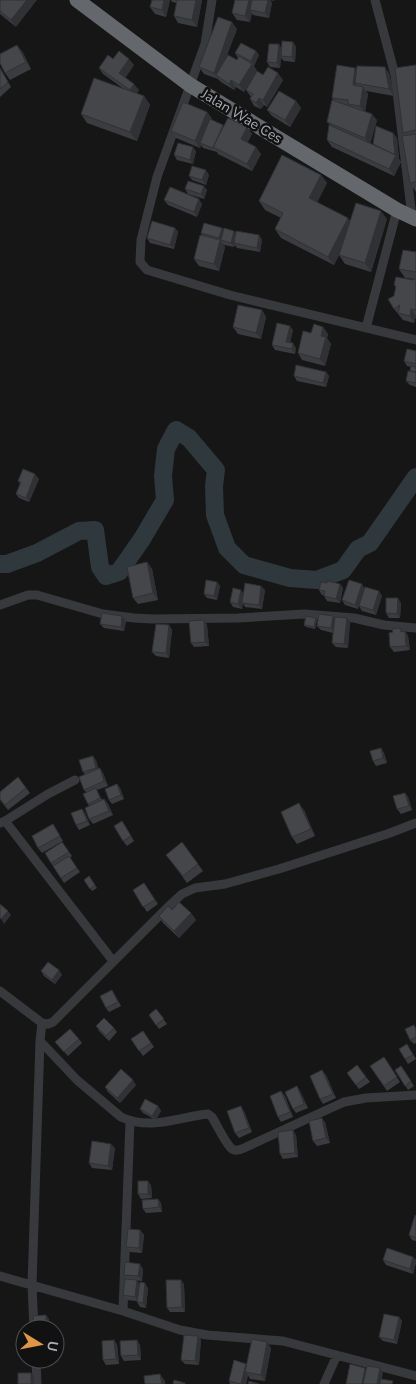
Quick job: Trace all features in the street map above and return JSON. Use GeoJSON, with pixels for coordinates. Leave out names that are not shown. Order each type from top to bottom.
{"type":"FeatureCollection","features":[{"type":"Feature","properties":{"kind":"highway","name":"Jalan Wae Ces"},"geometry":{"type":"LineString","coordinates":[[76,0],[190,85],[397,210],[414,218]]}},
{"type":"Feature","properties":{"kind":"street"},"geometry":{"type":"LineString","coordinates":[[212,0],[206,44],[157,177],[141,240],[139,258],[142,267],[162,276],[230,295],[416,340]]}},
{"type":"Feature","properties":{"kind":"street"},"geometry":{"type":"LineString","coordinates":[[375,0],[399,74],[414,218]]}},
{"type":"Feature","properties":{"kind":"street"},"geometry":{"type":"LineString","coordinates":[[366,328],[397,210]]}},
{"type":"Feature","properties":{"kind":"street"},"geometry":{"type":"LineString","coordinates":[[0,605],[28,595],[37,595],[103,614],[134,618],[238,618],[304,614],[354,618],[384,625],[416,628]]}},
{"type":"Feature","properties":{"kind":"street"},"geometry":{"type":"LineString","coordinates":[[75,780],[2,822],[113,962]]}},
{"type":"Feature","properties":{"kind":"street"},"geometry":{"type":"LineString","coordinates":[[0,991],[42,1023],[48,1024],[53,1022],[170,905],[187,891],[195,888],[225,884],[279,869],[416,823]]}},
{"type":"Feature","properties":{"kind":"street"},"geometry":{"type":"LineString","coordinates":[[34,1319],[32,1285],[42,1023]]}},
{"type":"Feature","properties":{"kind":"street"},"geometry":{"type":"LineString","coordinates":[[40,1041],[77,1080],[121,1117],[130,1121],[152,1124],[208,1114],[212,1117],[228,1144],[233,1149],[238,1150],[344,1102],[366,1098],[416,1095]]}},
{"type":"Feature","properties":{"kind":"street"},"geometry":{"type":"LineString","coordinates":[[124,1311],[130,1121]]}},
{"type":"Feature","properties":{"kind":"street"},"geometry":{"type":"LineString","coordinates":[[0,1276],[124,1311],[180,1330],[206,1335],[283,1341],[416,1376]]}},
{"type":"Feature","properties":{"kind":"street"},"geometry":{"type":"LineString","coordinates":[[324,1384],[337,1355]]}},
{"type":"Feature","properties":{"kind":"street"},"geometry":{"type":"LineString","coordinates":[[37,1369],[38,1384]]}},
{"type":"Feature","properties":{"kind":"building"},"geometry":{"type":"Polygon","coordinates":[[[0,0],[27,0],[11,20],[0,11],[0,0]]]}},
{"type":"Feature","properties":{"kind":"building"},"geometry":{"type":"Polygon","coordinates":[[[152,0],[164,0],[162,10],[150,7],[152,0]]]}},
{"type":"Feature","properties":{"kind":"building"},"geometry":{"type":"Polygon","coordinates":[[[177,0],[196,0],[192,20],[174,16],[177,0]]]}},
{"type":"Feature","properties":{"kind":"building"},"geometry":{"type":"Polygon","coordinates":[[[235,0],[249,0],[245,16],[232,13],[235,0]]]}},
{"type":"Feature","properties":{"kind":"building"},"geometry":{"type":"Polygon","coordinates":[[[252,0],[268,0],[265,13],[250,10],[252,0]]]}},
{"type":"Feature","properties":{"kind":"building"},"geometry":{"type":"Polygon","coordinates":[[[218,17],[232,22],[214,73],[199,67],[218,17]]]}},
{"type":"Feature","properties":{"kind":"building"},"geometry":{"type":"Polygon","coordinates":[[[282,41],[293,42],[292,57],[281,56],[282,41]]]}},
{"type":"Feature","properties":{"kind":"building"},"geometry":{"type":"Polygon","coordinates":[[[241,43],[256,51],[251,61],[235,53],[241,43]]]}},
{"type":"Feature","properties":{"kind":"building"},"geometry":{"type":"Polygon","coordinates":[[[269,44],[279,44],[277,63],[267,62],[269,44]]]}},
{"type":"Feature","properties":{"kind":"building"},"geometry":{"type":"Polygon","coordinates":[[[17,45],[26,62],[5,73],[0,63],[0,54],[17,45]]]}},
{"type":"Feature","properties":{"kind":"building"},"geometry":{"type":"Polygon","coordinates":[[[119,51],[129,59],[119,73],[134,84],[130,90],[99,68],[108,55],[113,59],[119,51]]]}},
{"type":"Feature","properties":{"kind":"building"},"geometry":{"type":"Polygon","coordinates":[[[228,55],[237,60],[239,56],[252,64],[239,85],[231,80],[229,84],[216,75],[228,55]]]}},
{"type":"Feature","properties":{"kind":"building"},"geometry":{"type":"Polygon","coordinates":[[[337,65],[355,68],[353,85],[363,87],[360,106],[348,104],[348,100],[332,98],[337,65]]]}},
{"type":"Feature","properties":{"kind":"building"},"geometry":{"type":"Polygon","coordinates":[[[416,65],[416,130],[403,133],[395,68],[416,65]]]}},
{"type":"Feature","properties":{"kind":"building"},"geometry":{"type":"Polygon","coordinates":[[[357,66],[385,67],[389,89],[355,83],[357,66]]]}},
{"type":"Feature","properties":{"kind":"building"},"geometry":{"type":"Polygon","coordinates":[[[268,67],[278,73],[263,100],[259,98],[256,103],[250,99],[253,94],[246,90],[257,71],[263,75],[268,67]]]}},
{"type":"Feature","properties":{"kind":"building"},"geometry":{"type":"Polygon","coordinates":[[[0,68],[8,82],[0,89],[0,68]]]}},
{"type":"Feature","properties":{"kind":"building"},"geometry":{"type":"Polygon","coordinates":[[[94,78],[144,96],[130,132],[81,114],[94,78]]]}},
{"type":"Feature","properties":{"kind":"building"},"geometry":{"type":"Polygon","coordinates":[[[279,91],[296,101],[285,120],[267,110],[279,91]]]}},
{"type":"Feature","properties":{"kind":"building"},"geometry":{"type":"Polygon","coordinates":[[[332,100],[372,114],[365,138],[327,122],[332,100]]]}},
{"type":"Feature","properties":{"kind":"building"},"geometry":{"type":"Polygon","coordinates":[[[183,102],[207,112],[195,141],[171,131],[183,102]]]}},
{"type":"Feature","properties":{"kind":"building"},"geometry":{"type":"Polygon","coordinates":[[[228,118],[247,127],[241,139],[256,147],[247,164],[213,147],[228,118]]]}},
{"type":"Feature","properties":{"kind":"building"},"geometry":{"type":"Polygon","coordinates":[[[210,119],[223,125],[213,148],[200,143],[210,119]]]}},
{"type":"Feature","properties":{"kind":"building"},"geometry":{"type":"Polygon","coordinates":[[[329,125],[396,155],[389,169],[327,140],[329,125]]]}},
{"type":"Feature","properties":{"kind":"building"},"geometry":{"type":"Polygon","coordinates":[[[376,126],[393,133],[395,155],[373,144],[376,126]]]}},
{"type":"Feature","properties":{"kind":"building"},"geometry":{"type":"Polygon","coordinates":[[[416,134],[416,182],[410,183],[402,136],[416,134]]]}},
{"type":"Feature","properties":{"kind":"building"},"geometry":{"type":"Polygon","coordinates":[[[178,143],[193,147],[190,160],[174,155],[178,143]]]}},
{"type":"Feature","properties":{"kind":"building"},"geometry":{"type":"Polygon","coordinates":[[[282,155],[321,175],[309,198],[348,218],[328,257],[275,229],[283,213],[259,201],[282,155]]]}},
{"type":"Feature","properties":{"kind":"building"},"geometry":{"type":"Polygon","coordinates":[[[192,166],[206,170],[202,180],[189,176],[192,166]]]}},
{"type":"Feature","properties":{"kind":"building"},"geometry":{"type":"Polygon","coordinates":[[[188,181],[204,186],[201,194],[185,189],[188,181]]]}},
{"type":"Feature","properties":{"kind":"building"},"geometry":{"type":"Polygon","coordinates":[[[170,187],[199,199],[194,212],[164,200],[170,187]]]}},
{"type":"Feature","properties":{"kind":"building"},"geometry":{"type":"Polygon","coordinates":[[[356,203],[381,211],[365,263],[339,255],[356,203]]]}},
{"type":"Feature","properties":{"kind":"building"},"geometry":{"type":"Polygon","coordinates":[[[152,221],[175,228],[170,245],[147,238],[152,221]]]}},
{"type":"Feature","properties":{"kind":"building"},"geometry":{"type":"Polygon","coordinates":[[[204,223],[222,228],[219,238],[201,233],[204,223]]]}},
{"type":"Feature","properties":{"kind":"building"},"geometry":{"type":"Polygon","coordinates":[[[224,228],[234,231],[231,243],[221,240],[224,228]]]}},
{"type":"Feature","properties":{"kind":"building"},"geometry":{"type":"Polygon","coordinates":[[[236,231],[259,235],[257,248],[234,243],[236,231]]]}},
{"type":"Feature","properties":{"kind":"building"},"geometry":{"type":"Polygon","coordinates":[[[200,235],[220,240],[214,264],[194,259],[200,235]]]}},
{"type":"Feature","properties":{"kind":"building"},"geometry":{"type":"Polygon","coordinates":[[[403,250],[416,252],[416,272],[399,269],[403,250]]]}},
{"type":"Feature","properties":{"kind":"building"},"geometry":{"type":"Polygon","coordinates":[[[396,277],[416,279],[416,310],[411,309],[410,316],[398,313],[400,305],[394,309],[388,299],[394,296],[396,277]]]}},
{"type":"Feature","properties":{"kind":"building"},"geometry":{"type":"Polygon","coordinates":[[[238,305],[262,310],[256,333],[233,327],[238,305]]]}},
{"type":"Feature","properties":{"kind":"building"},"geometry":{"type":"Polygon","coordinates":[[[277,323],[290,326],[286,342],[293,343],[292,349],[272,345],[277,323]]]}},
{"type":"Feature","properties":{"kind":"building"},"geometry":{"type":"Polygon","coordinates":[[[314,324],[323,327],[321,336],[326,337],[320,359],[298,353],[303,331],[311,333],[314,324]]]}},
{"type":"Feature","properties":{"kind":"building"},"geometry":{"type":"Polygon","coordinates":[[[407,349],[416,351],[416,364],[404,361],[407,349]]]}},
{"type":"Feature","properties":{"kind":"building"},"geometry":{"type":"Polygon","coordinates":[[[296,365],[326,372],[323,383],[294,376],[296,365]]]}},
{"type":"Feature","properties":{"kind":"building"},"geometry":{"type":"Polygon","coordinates":[[[411,366],[416,367],[416,372],[410,371],[411,366]]]}},
{"type":"Feature","properties":{"kind":"building"},"geometry":{"type":"Polygon","coordinates":[[[408,371],[416,372],[416,383],[406,381],[408,371]]]}},
{"type":"Feature","properties":{"kind":"building"},"geometry":{"type":"Polygon","coordinates":[[[23,469],[35,474],[26,498],[16,494],[21,482],[18,481],[23,469]]]}},
{"type":"Feature","properties":{"kind":"building"},"geometry":{"type":"Polygon","coordinates":[[[147,562],[153,593],[133,598],[127,567],[147,562]]]}},
{"type":"Feature","properties":{"kind":"building"},"geometry":{"type":"Polygon","coordinates":[[[206,580],[217,582],[214,596],[204,594],[206,580]]]}},
{"type":"Feature","properties":{"kind":"building"},"geometry":{"type":"Polygon","coordinates":[[[349,580],[362,584],[355,605],[342,600],[349,580]]]}},
{"type":"Feature","properties":{"kind":"building"},"geometry":{"type":"Polygon","coordinates":[[[327,581],[340,584],[336,599],[324,596],[325,591],[319,590],[321,582],[327,583],[327,581]]]}},
{"type":"Feature","properties":{"kind":"building"},"geometry":{"type":"Polygon","coordinates":[[[245,583],[261,586],[259,605],[242,603],[245,583]]]}},
{"type":"Feature","properties":{"kind":"building"},"geometry":{"type":"Polygon","coordinates":[[[365,587],[379,591],[373,610],[359,606],[365,587]]]}},
{"type":"Feature","properties":{"kind":"building"},"geometry":{"type":"Polygon","coordinates":[[[233,588],[241,590],[238,604],[230,602],[233,588]]]}},
{"type":"Feature","properties":{"kind":"building"},"geometry":{"type":"Polygon","coordinates":[[[386,598],[398,598],[397,614],[386,613],[386,598]]]}},
{"type":"Feature","properties":{"kind":"building"},"geometry":{"type":"Polygon","coordinates":[[[102,613],[122,616],[121,627],[100,624],[102,613]]]}},
{"type":"Feature","properties":{"kind":"building"},"geometry":{"type":"Polygon","coordinates":[[[319,614],[333,616],[331,628],[317,626],[319,614]]]}},
{"type":"Feature","properties":{"kind":"building"},"geometry":{"type":"Polygon","coordinates":[[[306,616],[316,618],[314,627],[304,625],[306,616]]]}},
{"type":"Feature","properties":{"kind":"building"},"geometry":{"type":"Polygon","coordinates":[[[335,617],[347,618],[344,644],[332,643],[335,617]]]}},
{"type":"Feature","properties":{"kind":"building"},"geometry":{"type":"Polygon","coordinates":[[[204,620],[205,642],[191,643],[189,621],[204,620]]]}},
{"type":"Feature","properties":{"kind":"building"},"geometry":{"type":"Polygon","coordinates":[[[156,624],[169,625],[166,653],[152,652],[156,624]]]}},
{"type":"Feature","properties":{"kind":"building"},"geometry":{"type":"Polygon","coordinates":[[[401,628],[401,632],[405,631],[406,646],[390,647],[389,633],[393,632],[392,629],[401,628]]]}},
{"type":"Feature","properties":{"kind":"building"},"geometry":{"type":"Polygon","coordinates":[[[381,748],[383,758],[373,761],[370,751],[381,748]]]}},
{"type":"Feature","properties":{"kind":"building"},"geometry":{"type":"Polygon","coordinates":[[[93,756],[96,768],[83,772],[79,760],[93,756]]]}},
{"type":"Feature","properties":{"kind":"building"},"geometry":{"type":"Polygon","coordinates":[[[100,768],[104,781],[84,790],[79,777],[100,768]]]}},
{"type":"Feature","properties":{"kind":"building"},"geometry":{"type":"Polygon","coordinates":[[[18,777],[26,788],[5,805],[0,799],[0,792],[18,777]]]}},
{"type":"Feature","properties":{"kind":"building"},"geometry":{"type":"Polygon","coordinates":[[[117,784],[121,795],[109,800],[105,789],[117,784]]]}},
{"type":"Feature","properties":{"kind":"building"},"geometry":{"type":"Polygon","coordinates":[[[96,788],[100,798],[88,804],[83,794],[96,788]]]}},
{"type":"Feature","properties":{"kind":"building"},"geometry":{"type":"Polygon","coordinates":[[[405,793],[409,806],[397,809],[393,796],[405,793]]]}},
{"type":"Feature","properties":{"kind":"building"},"geometry":{"type":"Polygon","coordinates":[[[104,799],[109,811],[89,819],[85,808],[104,799]]]}},
{"type":"Feature","properties":{"kind":"building"},"geometry":{"type":"Polygon","coordinates":[[[299,803],[311,829],[292,837],[281,812],[299,803]]]}},
{"type":"Feature","properties":{"kind":"building"},"geometry":{"type":"Polygon","coordinates":[[[82,809],[87,821],[76,825],[71,813],[82,809]]]}},
{"type":"Feature","properties":{"kind":"building"},"geometry":{"type":"Polygon","coordinates":[[[122,821],[131,836],[123,841],[114,826],[122,821]]]}},
{"type":"Feature","properties":{"kind":"building"},"geometry":{"type":"Polygon","coordinates":[[[53,824],[60,836],[38,848],[32,836],[53,824]]]}},
{"type":"Feature","properties":{"kind":"building"},"geometry":{"type":"Polygon","coordinates":[[[62,842],[69,852],[51,863],[45,853],[62,842]]]}},
{"type":"Feature","properties":{"kind":"building"},"geometry":{"type":"Polygon","coordinates":[[[182,842],[198,864],[183,876],[166,855],[182,842]]]}},
{"type":"Feature","properties":{"kind":"building"},"geometry":{"type":"Polygon","coordinates":[[[69,856],[77,868],[61,878],[53,866],[69,856]]]}},
{"type":"Feature","properties":{"kind":"building"},"geometry":{"type":"Polygon","coordinates":[[[89,876],[95,885],[90,889],[84,880],[89,876]]]}},
{"type":"Feature","properties":{"kind":"building"},"geometry":{"type":"Polygon","coordinates":[[[144,883],[155,900],[143,907],[133,890],[144,883]]]}},
{"type":"Feature","properties":{"kind":"building"},"geometry":{"type":"Polygon","coordinates":[[[179,902],[191,913],[174,931],[159,916],[168,906],[172,910],[179,902]]]}},
{"type":"Feature","properties":{"kind":"building"},"geometry":{"type":"Polygon","coordinates":[[[0,904],[8,911],[1,919],[0,918],[0,904]]]}},
{"type":"Feature","properties":{"kind":"building"},"geometry":{"type":"Polygon","coordinates":[[[48,962],[59,970],[52,980],[41,971],[48,962]]]}},
{"type":"Feature","properties":{"kind":"building"},"geometry":{"type":"Polygon","coordinates":[[[112,990],[118,1002],[106,1008],[100,996],[112,990]]]}},
{"type":"Feature","properties":{"kind":"building"},"geometry":{"type":"Polygon","coordinates":[[[156,1009],[164,1019],[156,1025],[149,1015],[156,1009]]]}},
{"type":"Feature","properties":{"kind":"building"},"geometry":{"type":"Polygon","coordinates":[[[104,1018],[114,1028],[106,1036],[96,1026],[104,1018]]]}},
{"type":"Feature","properties":{"kind":"building"},"geometry":{"type":"Polygon","coordinates":[[[414,1025],[416,1037],[410,1040],[405,1029],[414,1025]]]}},
{"type":"Feature","properties":{"kind":"building"},"geometry":{"type":"Polygon","coordinates":[[[70,1029],[79,1039],[64,1052],[55,1042],[70,1029]]]}},
{"type":"Feature","properties":{"kind":"building"},"geometry":{"type":"Polygon","coordinates":[[[143,1031],[151,1043],[139,1051],[131,1039],[143,1031]]]}},
{"type":"Feature","properties":{"kind":"building"},"geometry":{"type":"Polygon","coordinates":[[[407,1044],[413,1055],[405,1059],[399,1049],[407,1044]]]}},
{"type":"Feature","properties":{"kind":"building"},"geometry":{"type":"Polygon","coordinates":[[[384,1057],[397,1077],[384,1086],[370,1066],[384,1057]]]}},
{"type":"Feature","properties":{"kind":"building"},"geometry":{"type":"Polygon","coordinates":[[[357,1065],[366,1077],[356,1085],[347,1073],[357,1065]]]}},
{"type":"Feature","properties":{"kind":"building"},"geometry":{"type":"Polygon","coordinates":[[[401,1066],[411,1081],[405,1086],[395,1070],[401,1066]]]}},
{"type":"Feature","properties":{"kind":"building"},"geometry":{"type":"Polygon","coordinates":[[[121,1069],[133,1080],[117,1098],[105,1087],[121,1069]]]}},
{"type":"Feature","properties":{"kind":"building"},"geometry":{"type":"Polygon","coordinates":[[[322,1070],[333,1094],[320,1099],[310,1076],[322,1070]]]}},
{"type":"Feature","properties":{"kind":"building"},"geometry":{"type":"Polygon","coordinates":[[[297,1086],[304,1104],[293,1109],[285,1092],[297,1086]]]}},
{"type":"Feature","properties":{"kind":"building"},"geometry":{"type":"Polygon","coordinates":[[[281,1091],[290,1112],[278,1117],[270,1096],[281,1091]]]}},
{"type":"Feature","properties":{"kind":"building"},"geometry":{"type":"Polygon","coordinates":[[[145,1099],[158,1106],[152,1116],[140,1109],[145,1099]]]}},
{"type":"Feature","properties":{"kind":"building"},"geometry":{"type":"Polygon","coordinates":[[[241,1106],[249,1128],[235,1133],[227,1111],[241,1106]]]}},
{"type":"Feature","properties":{"kind":"building"},"geometry":{"type":"Polygon","coordinates":[[[322,1118],[326,1138],[313,1141],[309,1121],[322,1118]]]}},
{"type":"Feature","properties":{"kind":"building"},"geometry":{"type":"Polygon","coordinates":[[[293,1130],[295,1153],[280,1154],[278,1132],[293,1130]]]}},
{"type":"Feature","properties":{"kind":"building"},"geometry":{"type":"Polygon","coordinates":[[[92,1141],[111,1144],[108,1166],[89,1163],[92,1141]]]}},
{"type":"Feature","properties":{"kind":"building"},"geometry":{"type":"Polygon","coordinates":[[[138,1181],[148,1181],[148,1194],[138,1194],[138,1181]]]}},
{"type":"Feature","properties":{"kind":"building"},"geometry":{"type":"Polygon","coordinates":[[[158,1199],[159,1207],[143,1209],[142,1200],[158,1199]]]}},
{"type":"Feature","properties":{"kind":"building"},"geometry":{"type":"Polygon","coordinates":[[[416,1216],[416,1238],[409,1235],[416,1216]]]}},
{"type":"Feature","properties":{"kind":"building"},"geometry":{"type":"Polygon","coordinates":[[[128,1229],[140,1230],[139,1248],[126,1247],[128,1229]]]}},
{"type":"Feature","properties":{"kind":"building"},"geometry":{"type":"Polygon","coordinates":[[[387,1248],[413,1257],[410,1269],[383,1260],[387,1248]]]}},
{"type":"Feature","properties":{"kind":"building"},"geometry":{"type":"Polygon","coordinates":[[[125,1262],[140,1264],[138,1276],[124,1275],[125,1262]]]}},
{"type":"Feature","properties":{"kind":"building"},"geometry":{"type":"Polygon","coordinates":[[[125,1279],[137,1280],[135,1297],[123,1295],[125,1279]]]}},
{"type":"Feature","properties":{"kind":"building"},"geometry":{"type":"Polygon","coordinates":[[[166,1280],[181,1280],[182,1307],[167,1308],[166,1280]]]}},
{"type":"Feature","properties":{"kind":"building"},"geometry":{"type":"Polygon","coordinates":[[[140,1282],[145,1283],[143,1303],[137,1302],[140,1282]]]}},
{"type":"Feature","properties":{"kind":"building"},"geometry":{"type":"Polygon","coordinates":[[[384,1314],[399,1317],[394,1340],[379,1337],[384,1314]]]}},
{"type":"Feature","properties":{"kind":"building"},"geometry":{"type":"Polygon","coordinates":[[[46,1315],[46,1319],[33,1319],[33,1316],[46,1315]]]}},
{"type":"Feature","properties":{"kind":"building"},"geometry":{"type":"Polygon","coordinates":[[[184,1335],[198,1336],[195,1361],[181,1360],[184,1335]]]}},
{"type":"Feature","properties":{"kind":"building"},"geometry":{"type":"Polygon","coordinates":[[[252,1339],[267,1342],[261,1375],[245,1372],[252,1339]]]}},
{"type":"Feature","properties":{"kind":"building"},"geometry":{"type":"Polygon","coordinates":[[[114,1340],[116,1359],[103,1360],[102,1341],[114,1340]]]}},
{"type":"Feature","properties":{"kind":"building"},"geometry":{"type":"Polygon","coordinates":[[[137,1340],[138,1355],[121,1356],[120,1341],[137,1340]]]}},
{"type":"Feature","properties":{"kind":"building"},"geometry":{"type":"Polygon","coordinates":[[[234,1360],[246,1364],[241,1384],[229,1381],[234,1360]]]}},
{"type":"Feature","properties":{"kind":"building"},"geometry":{"type":"Polygon","coordinates":[[[350,1364],[365,1368],[362,1384],[346,1384],[350,1364]]]}},
{"type":"Feature","properties":{"kind":"building"},"geometry":{"type":"Polygon","coordinates":[[[367,1366],[380,1368],[377,1384],[363,1384],[367,1366]]]}},
{"type":"Feature","properties":{"kind":"building"},"geometry":{"type":"Polygon","coordinates":[[[18,1373],[31,1373],[31,1384],[18,1384],[18,1373]]]}},
{"type":"Feature","properties":{"kind":"building"},"geometry":{"type":"Polygon","coordinates":[[[160,1374],[162,1384],[145,1384],[144,1376],[160,1374]]]}},
{"type":"Feature","properties":{"kind":"building"},"geometry":{"type":"Polygon","coordinates":[[[381,1379],[393,1381],[392,1384],[380,1384],[381,1379]]]}},
{"type":"Feature","properties":{"kind":"building"},"geometry":{"type":"Polygon","coordinates":[[[174,1380],[185,1383],[185,1384],[173,1384],[174,1380]]]}},
{"type":"Feature","properties":{"kind":"building"},"geometry":{"type":"Polygon","coordinates":[[[249,1381],[259,1384],[248,1384],[249,1381]]]}},
{"type":"Feature","properties":{"kind":"waterway"},"geometry":{"type":"LineString","coordinates":[[0,564],[7,564],[37,553],[79,531],[95,530],[100,567],[106,576],[119,572],[142,539],[165,500],[163,476],[166,449],[176,430],[189,438],[216,470],[214,486],[215,515],[227,548],[244,565],[290,578],[317,580],[343,570],[358,549],[370,543],[416,477]]}}]}
